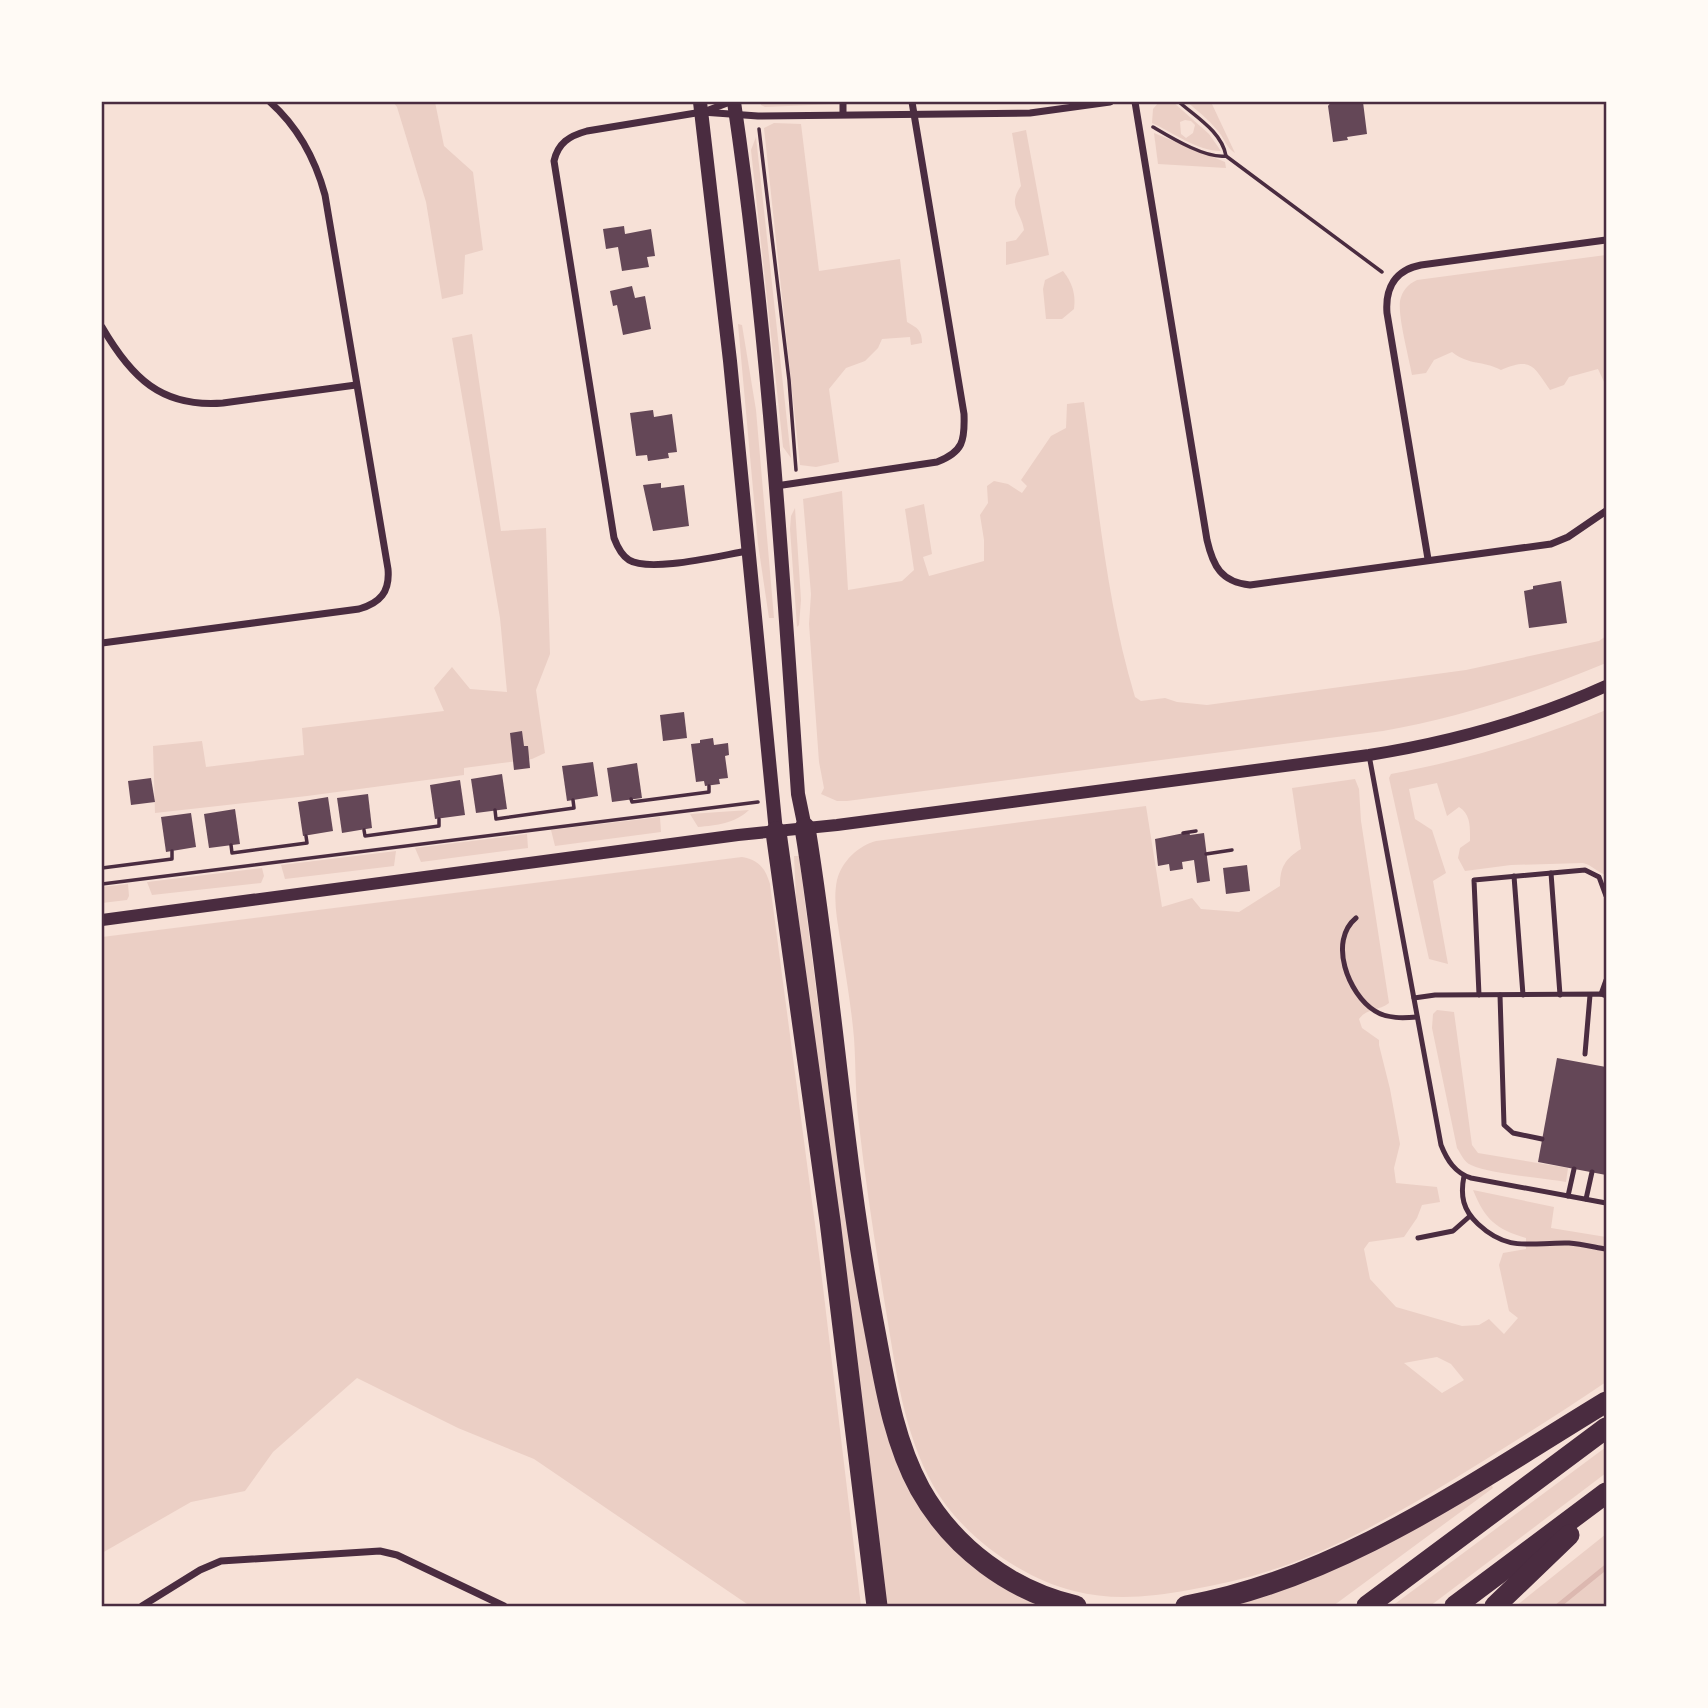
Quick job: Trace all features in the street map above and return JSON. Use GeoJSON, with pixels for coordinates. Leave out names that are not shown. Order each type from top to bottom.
{"type":"FeatureCollection","features":[{"type":"Feature","properties":{"kind":"highway"},"geometry":{"type":"LineString","coordinates":[[806,828],[860,1249],[897,1432],[919,1488],[941,1521],[962,1544],[983,1562],[1016,1583],[1035,1593],[1076,1606]]}},
{"type":"Feature","properties":{"kind":"highway"},"geometry":{"type":"LineString","coordinates":[[776,832],[831,1234],[877,1606]]}},
{"type":"Feature","properties":{"kind":"highway"},"geometry":{"type":"LineString","coordinates":[[1186,1606],[1258,1589],[1327,1563],[1427,1511],[1606,1402]]}},
{"type":"Feature","properties":{"kind":"highway"},"geometry":{"type":"LineString","coordinates":[[1367,1606],[1606,1428]]}},
{"type":"Feature","properties":{"kind":"highway"},"geometry":{"type":"LineString","coordinates":[[1455,1606],[1606,1493]]}},
{"type":"Feature","properties":{"kind":"highway"},"geometry":{"type":"LineString","coordinates":[[1495,1606],[1606,1499]]}},
{"type":"Feature","properties":{"kind":"main road"},"geometry":{"type":"LineString","coordinates":[[733,106],[776,486],[798,794],[806,828]]}},
{"type":"Feature","properties":{"kind":"main road"},"geometry":{"type":"LineString","coordinates":[[701,107],[729,348],[776,832]]}},
{"type":"Feature","properties":{"kind":"street"},"geometry":{"type":"LineString","coordinates":[[102,642],[354,610],[377,602],[386,590],[388,569],[325,195],[318,170],[299,135],[270,102]]}},
{"type":"Feature","properties":{"kind":"street"},"geometry":{"type":"LineString","coordinates":[[843,102],[843,114]]}},
{"type":"Feature","properties":{"kind":"street"},"geometry":{"type":"LineString","coordinates":[[776,486],[937,462],[956,453],[962,444],[964,414],[912,102]]}},
{"type":"Feature","properties":{"kind":"street"},"geometry":{"type":"LineString","coordinates":[[973,102],[973,112]]}},
{"type":"Feature","properties":{"kind":"street"},"geometry":{"type":"LineString","coordinates":[[748,551],[654,565],[630,560],[618,548],[614,538],[554,161],[560,145],[576,134],[701,107],[733,106],[758,116],[1030,113],[1110,102]]}},
{"type":"Feature","properties":{"kind":"street"},"geometry":{"type":"LineString","coordinates":[[1135,102],[1207,540],[1212,561],[1224,577],[1250,585],[1551,544],[1568,537],[1606,511]]}},
{"type":"Feature","properties":{"kind":"street"},"geometry":{"type":"LineString","coordinates":[[701,107],[733,106]]}},
{"type":"Feature","properties":{"kind":"street"},"geometry":{"type":"LineString","coordinates":[[1428,559],[1387,313],[1386,300],[1390,286],[1402,271],[1421,265],[1606,240]]}},
{"type":"Feature","properties":{"kind":"street"},"geometry":{"type":"LineString","coordinates":[[102,327],[129,369],[148,384],[181,400],[203,404],[223,403],[356,385]]}},
{"type":"Feature","properties":{"kind":"street"},"geometry":{"type":"LineString","coordinates":[[102,920],[1369,755],[1422,746],[1499,726],[1564,704],[1606,686]]}},
{"type":"Feature","properties":{"kind":"street"},"geometry":{"type":"LineString","coordinates":[[142,1606],[214,1563],[380,1551],[397,1555],[504,1606]]}},
{"type":"Feature","properties":{"kind":"lane"},"geometry":{"type":"LineString","coordinates":[[1369,755],[1441,1145],[1450,1163],[1464,1176],[1606,1203]]}},
{"type":"Feature","properties":{"kind":"lane"},"geometry":{"type":"LineString","coordinates":[[1479,995],[1474,880],[1585,870],[1599,877],[1605,887],[1606,896]]}},
{"type":"Feature","properties":{"kind":"lane"},"geometry":{"type":"LineString","coordinates":[[1551,873],[1560,995]]}},
{"type":"Feature","properties":{"kind":"lane"},"geometry":{"type":"LineString","coordinates":[[1514,876],[1523,995]]}},
{"type":"Feature","properties":{"kind":"lane"},"geometry":{"type":"LineString","coordinates":[[1356,918],[1348,924],[1342,941],[1346,970],[1354,990],[1373,1010],[1382,1015],[1418,1017]]}},
{"type":"Feature","properties":{"kind":"lane"},"geometry":{"type":"LineString","coordinates":[[1414,998],[1435,995],[1604,995],[1606,980]]}},
{"type":"Feature","properties":{"kind":"lane"},"geometry":{"type":"LineString","coordinates":[[1500,995],[1504,1125],[1513,1133],[1542,1139]]}},
{"type":"Feature","properties":{"kind":"lane"},"geometry":{"type":"LineString","coordinates":[[1585,1054],[1590,995]]}},
{"type":"Feature","properties":{"kind":"lane"},"geometry":{"type":"LineString","coordinates":[[1568,1196],[1573,1169]]}},
{"type":"Feature","properties":{"kind":"lane"},"geometry":{"type":"LineString","coordinates":[[1586,1199],[1592,1172]]}},
{"type":"Feature","properties":{"kind":"lane"},"geometry":{"type":"LineString","coordinates":[[1464,1176],[1461,1192],[1463,1205],[1470,1216],[1490,1235],[1506,1243],[1569,1243],[1606,1249]]}},
{"type":"Feature","properties":{"kind":"lane"},"geometry":{"type":"LineString","coordinates":[[1418,1238],[1453,1231],[1470,1216]]}},
{"type":"Feature","properties":{"kind":"path"},"geometry":{"type":"LineString","coordinates":[[1179,102],[1213,131],[1225,149],[1226,156]]}},
{"type":"Feature","properties":{"kind":"path"},"geometry":{"type":"LineString","coordinates":[[1153,127],[1197,149],[1226,156],[1382,272]]}},
{"type":"Feature","properties":{"kind":"path"},"geometry":{"type":"LineString","coordinates":[[760,132],[796,462]]}},
{"type":"Feature","properties":{"kind":"path"},"geometry":{"type":"LineString","coordinates":[[631,799],[632,802],[709,792],[709,786]]}},
{"type":"Feature","properties":{"kind":"path"},"geometry":{"type":"LineString","coordinates":[[495,810],[496,819],[574,808],[573,800]]}},
{"type":"Feature","properties":{"kind":"path"},"geometry":{"type":"LineString","coordinates":[[102,884],[752,803]]}},
{"type":"Feature","properties":{"kind":"path"},"geometry":{"type":"LineString","coordinates":[[364,830],[365,836],[439,825],[439,819]]}},
{"type":"Feature","properties":{"kind":"path"},"geometry":{"type":"LineString","coordinates":[[1183,833],[1196,831]]}},
{"type":"Feature","properties":{"kind":"path"},"geometry":{"type":"LineString","coordinates":[[231,845],[232,853],[307,843],[306,836]]}},
{"type":"Feature","properties":{"kind":"path"},"geometry":{"type":"LineString","coordinates":[[1206,853],[1232,850]]}},
{"type":"Feature","properties":{"kind":"path"},"geometry":{"type":"LineString","coordinates":[[102,868],[172,859],[172,851]]}},
{"type":"Feature","properties":{"kind":"shaded area"},"geometry":{"type":"Polygon","coordinates":[[[393,102],[435,102],[444,146],[473,172],[483,250],[465,255],[463,294],[442,299],[426,202],[397,107],[393,102]]]}},
{"type":"Feature","properties":{"kind":"shaded area"},"geometry":{"type":"Polygon","coordinates":[[[761,102],[835,102],[835,104],[765,107],[761,102]]]}},
{"type":"Feature","properties":{"kind":"shaded area"},"geometry":{"type":"Polygon","coordinates":[[[1159,102],[1173,102],[1209,134],[1221,151],[1194,145],[1152,123],[1153,109],[1159,102]],[[1191,121],[1180,122],[1181,134],[1186,138],[1193,133],[1195,125],[1191,121]]]}},
{"type":"Feature","properties":{"kind":"shaded area"},"geometry":{"type":"Polygon","coordinates":[[[1187,102],[1211,102],[1235,153],[1210,122],[1187,102]]]}},
{"type":"Feature","properties":{"kind":"shaded area"},"geometry":{"type":"Polygon","coordinates":[[[774,123],[801,124],[819,271],[900,259],[907,322],[919,330],[922,339],[922,343],[911,345],[910,337],[882,339],[878,348],[865,361],[846,368],[829,389],[839,462],[816,467],[800,465],[764,128],[774,123]]]}},
{"type":"Feature","properties":{"kind":"shaded area"},"geometry":{"type":"Polygon","coordinates":[[[1026,130],[1049,255],[1006,265],[1006,242],[1016,240],[1024,230],[1015,204],[1021,186],[1012,133],[1026,130]]]}},
{"type":"Feature","properties":{"kind":"shaded area"},"geometry":{"type":"Polygon","coordinates":[[[1154,133],[1225,162],[1226,168],[1158,164],[1154,133]]]}},
{"type":"Feature","properties":{"kind":"shaded area"},"geometry":{"type":"Polygon","coordinates":[[[756,137],[791,458],[783,447],[751,150],[756,137]]]}},
{"type":"Feature","properties":{"kind":"shaded area"},"geometry":{"type":"Polygon","coordinates":[[[1606,255],[1606,386],[1598,369],[1569,377],[1564,385],[1550,390],[1540,375],[1526,364],[1501,370],[1452,352],[1434,360],[1426,373],[1412,375],[1402,327],[1400,301],[1406,288],[1417,280],[1606,255]]]}},
{"type":"Feature","properties":{"kind":"shaded area"},"geometry":{"type":"Polygon","coordinates":[[[1063,271],[1073,288],[1074,309],[1062,319],[1046,319],[1043,289],[1045,280],[1063,271]]]}},
{"type":"Feature","properties":{"kind":"shaded area"},"geometry":{"type":"Polygon","coordinates":[[[738,324],[742,325],[756,410],[774,618],[769,618],[758,544],[738,324]]]}},
{"type":"Feature","properties":{"kind":"shaded area"},"geometry":{"type":"Polygon","coordinates":[[[472,334],[501,531],[546,528],[550,654],[536,690],[545,753],[532,759],[464,768],[464,775],[155,813],[153,746],[202,741],[206,767],[304,755],[302,728],[444,711],[434,688],[452,667],[470,689],[507,692],[500,618],[452,338],[472,334]]]}},
{"type":"Feature","properties":{"kind":"shaded area"},"geometry":{"type":"Polygon","coordinates":[[[1084,402],[1117,624],[1135,697],[1141,701],[1165,698],[1207,705],[1466,670],[1599,641],[1606,636],[1606,663],[1497,703],[1441,719],[1383,731],[847,801],[837,801],[821,794],[824,788],[819,762],[809,624],[811,594],[803,499],[842,491],[848,590],[902,581],[914,570],[905,509],[924,504],[932,554],[923,557],[929,576],[984,561],[980,515],[988,503],[987,486],[994,481],[1008,484],[1022,493],[1027,486],[1021,480],[1051,436],[1066,428],[1067,404],[1084,402]]]}},
{"type":"Feature","properties":{"kind":"shaded area"},"geometry":{"type":"Polygon","coordinates":[[[795,508],[801,600],[797,627],[790,529],[795,508]]]}},
{"type":"Feature","properties":{"kind":"shaded area"},"geometry":{"type":"Polygon","coordinates":[[[1606,710],[1606,875],[1583,863],[1511,865],[1465,871],[1458,858],[1460,848],[1470,841],[1466,813],[1459,807],[1447,816],[1437,783],[1409,789],[1415,819],[1432,830],[1446,873],[1433,881],[1448,964],[1429,959],[1389,778],[1391,774],[1500,748],[1606,710]]]}},
{"type":"Feature","properties":{"kind":"shaded area"},"geometry":{"type":"Polygon","coordinates":[[[1355,779],[1359,789],[1361,821],[1389,1003],[1359,1019],[1362,1028],[1379,1040],[1400,1144],[1394,1168],[1396,1183],[1437,1187],[1440,1202],[1422,1205],[1404,1237],[1369,1242],[1364,1249],[1370,1279],[1396,1307],[1462,1326],[1479,1325],[1489,1319],[1504,1334],[1518,1318],[1509,1311],[1499,1265],[1503,1253],[1526,1249],[1526,1238],[1506,1231],[1492,1222],[1473,1190],[1554,1207],[1551,1228],[1606,1237],[1606,1382],[1512,1443],[1382,1521],[1293,1563],[1234,1581],[1160,1595],[1117,1597],[1074,1591],[1033,1576],[993,1551],[975,1536],[944,1503],[914,1443],[897,1378],[865,1172],[857,1103],[853,1025],[836,909],[837,880],[852,855],[876,841],[1146,806],[1162,907],[1192,898],[1201,909],[1239,912],[1280,886],[1285,864],[1301,849],[1292,788],[1355,779]],[[1437,1357],[1404,1363],[1442,1393],[1464,1380],[1451,1364],[1437,1357]]]}},
{"type":"Feature","properties":{"kind":"shaded area"},"geometry":{"type":"Polygon","coordinates":[[[749,810],[731,821],[698,827],[690,814],[749,810]]]}},
{"type":"Feature","properties":{"kind":"shaded area"},"geometry":{"type":"Polygon","coordinates":[[[660,817],[661,832],[555,846],[551,830],[660,817]]]}},
{"type":"Feature","properties":{"kind":"shaded area"},"geometry":{"type":"Polygon","coordinates":[[[527,834],[528,848],[421,862],[415,848],[527,834]]]}},
{"type":"Feature","properties":{"kind":"shaded area"},"geometry":{"type":"Polygon","coordinates":[[[396,851],[394,866],[285,879],[281,865],[396,851]]]}},
{"type":"Feature","properties":{"kind":"shaded area"},"geometry":{"type":"Polygon","coordinates":[[[794,856],[799,856],[828,1083],[907,1483],[1048,1606],[884,1606],[796,897],[794,856]]]}},
{"type":"Feature","properties":{"kind":"shaded area"},"geometry":{"type":"Polygon","coordinates":[[[742,857],[760,865],[770,884],[820,1262],[861,1606],[750,1606],[534,1459],[458,1428],[357,1378],[273,1452],[245,1491],[191,1502],[102,1553],[102,937],[742,857]]]}},
{"type":"Feature","properties":{"kind":"shaded area"},"geometry":{"type":"Polygon","coordinates":[[[262,868],[264,876],[261,883],[152,895],[147,882],[262,868]]]}},
{"type":"Feature","properties":{"kind":"shaded area"},"geometry":{"type":"Polygon","coordinates":[[[128,884],[127,900],[102,903],[102,887],[128,884]]]}},
{"type":"Feature","properties":{"kind":"shaded area"},"geometry":{"type":"Polygon","coordinates":[[[1437,1010],[1454,1012],[1472,1145],[1478,1153],[1568,1168],[1566,1182],[1491,1171],[1471,1165],[1465,1160],[1457,1148],[1432,1028],[1433,1014],[1437,1010]]]}},
{"type":"Feature","properties":{"kind":"shaded area"},"geometry":{"type":"Polygon","coordinates":[[[1606,1447],[1606,1473],[1430,1606],[1392,1606],[1606,1447]]]}},
{"type":"Feature","properties":{"kind":"shaded area"},"geometry":{"type":"Polygon","coordinates":[[[1491,1484],[1493,1488],[1333,1606],[1229,1606],[1491,1484]]]}},
{"type":"Feature","properties":{"kind":"shaded area"},"geometry":{"type":"Polygon","coordinates":[[[1606,1534],[1606,1606],[1516,1606],[1606,1534]]]}},
{"type":"Feature","properties":{"kind":"building"},"geometry":{"type":"Polygon","coordinates":[[[1331,102],[1363,102],[1367,134],[1333,142],[1328,106],[1331,102]]]}},
{"type":"Feature","properties":{"kind":"building"},"geometry":{"type":"Polygon","coordinates":[[[624,226],[625,234],[651,229],[655,256],[647,257],[649,267],[622,271],[618,247],[606,249],[603,229],[624,226]]]}},
{"type":"Feature","properties":{"kind":"building"},"geometry":{"type":"Polygon","coordinates":[[[632,286],[635,298],[645,296],[651,329],[623,335],[617,305],[613,306],[610,291],[632,286]]]}},
{"type":"Feature","properties":{"kind":"building"},"geometry":{"type":"Polygon","coordinates":[[[653,410],[654,417],[672,414],[677,452],[668,453],[669,458],[648,461],[647,455],[636,456],[630,413],[653,410]]]}},
{"type":"Feature","properties":{"kind":"building"},"geometry":{"type":"Polygon","coordinates":[[[661,483],[661,488],[684,485],[689,526],[653,531],[643,485],[661,483]]]}},
{"type":"Feature","properties":{"kind":"building"},"geometry":{"type":"Polygon","coordinates":[[[1561,581],[1567,623],[1529,628],[1524,591],[1533,589],[1533,586],[1561,581]]]}},
{"type":"Feature","properties":{"kind":"building"},"geometry":{"type":"Polygon","coordinates":[[[684,712],[687,738],[663,741],[660,715],[684,712]]]}},
{"type":"Feature","properties":{"kind":"building"},"geometry":{"type":"Polygon","coordinates":[[[522,731],[524,746],[528,746],[530,768],[514,770],[510,733],[522,731]]]}},
{"type":"Feature","properties":{"kind":"building"},"geometry":{"type":"Polygon","coordinates":[[[713,738],[714,745],[728,743],[729,755],[725,756],[728,778],[719,779],[720,784],[705,786],[704,781],[696,782],[691,744],[713,738]]]}},
{"type":"Feature","properties":{"kind":"building"},"geometry":{"type":"Polygon","coordinates":[[[593,762],[598,796],[567,801],[562,766],[593,762]]]}},
{"type":"Feature","properties":{"kind":"building"},"geometry":{"type":"Polygon","coordinates":[[[637,763],[642,798],[612,802],[607,768],[637,763]]]}},
{"type":"Feature","properties":{"kind":"building"},"geometry":{"type":"Polygon","coordinates":[[[502,774],[507,809],[476,813],[471,779],[502,774]]]}},
{"type":"Feature","properties":{"kind":"building"},"geometry":{"type":"Polygon","coordinates":[[[151,778],[155,802],[131,805],[128,781],[151,778]]]}},
{"type":"Feature","properties":{"kind":"building"},"geometry":{"type":"Polygon","coordinates":[[[460,780],[465,815],[435,819],[430,785],[460,780]]]}},
{"type":"Feature","properties":{"kind":"building"},"geometry":{"type":"Polygon","coordinates":[[[368,794],[372,828],[342,833],[337,798],[368,794]]]}},
{"type":"Feature","properties":{"kind":"building"},"geometry":{"type":"Polygon","coordinates":[[[328,797],[333,831],[303,836],[298,802],[328,797]]]}},
{"type":"Feature","properties":{"kind":"building"},"geometry":{"type":"Polygon","coordinates":[[[235,809],[240,844],[209,848],[204,814],[235,809]]]}},
{"type":"Feature","properties":{"kind":"building"},"geometry":{"type":"Polygon","coordinates":[[[191,813],[196,847],[166,852],[161,817],[191,813]]]}},
{"type":"Feature","properties":{"kind":"building"},"geometry":{"type":"Polygon","coordinates":[[[1189,832],[1190,835],[1204,833],[1210,881],[1197,883],[1194,860],[1182,862],[1183,869],[1170,871],[1169,864],[1158,866],[1155,839],[1189,832]]]}},
{"type":"Feature","properties":{"kind":"building"},"geometry":{"type":"Polygon","coordinates":[[[1247,865],[1250,891],[1226,894],[1223,868],[1247,865]]]}},
{"type":"Feature","properties":{"kind":"building"},"geometry":{"type":"Polygon","coordinates":[[[1557,1058],[1606,1067],[1606,1175],[1538,1162],[1557,1058]]]}},
{"type":"Feature","properties":{"kind":"waterway"},"geometry":{"type":"LineString","coordinates":[[1558,1606],[1606,1567]]}}]}
